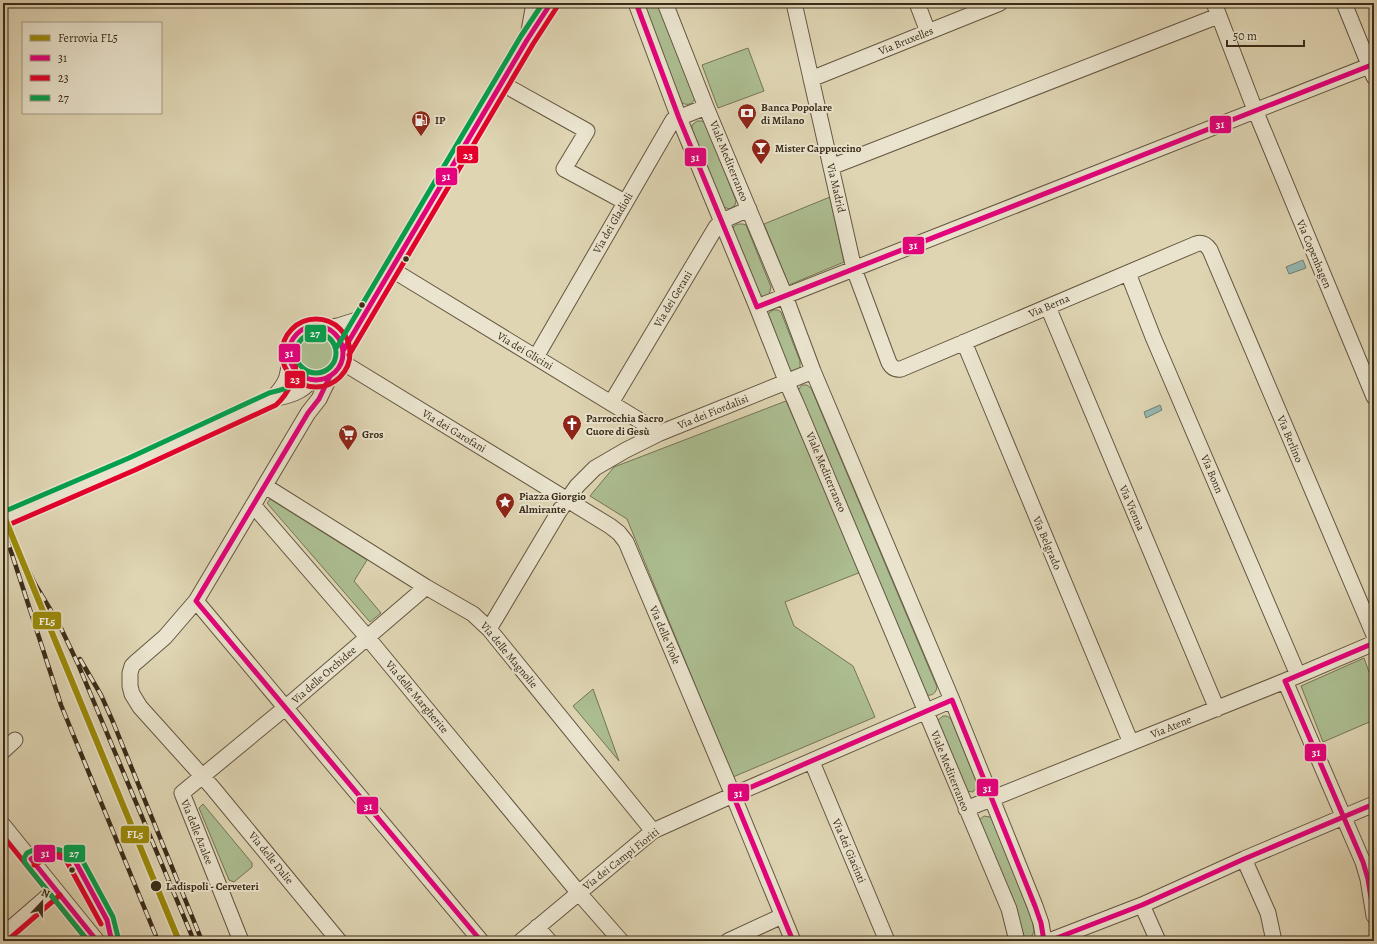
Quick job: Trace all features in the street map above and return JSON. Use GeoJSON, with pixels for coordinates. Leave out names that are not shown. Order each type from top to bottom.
{"type":"FeatureCollection","features":[{"type":"Feature","properties":{"kind":"street"},"geometry":{"type":"LineString","coordinates":[[527,40],[534,3]]}},
{"type":"Feature","properties":{"kind":"street"},"geometry":{"type":"LineString","coordinates":[[290,357],[292,365],[297,372],[304,377],[318,380],[330,376],[337,370],[342,357],[391,269],[501,83],[551,3]]}},
{"type":"Feature","properties":{"kind":"street","name":"Viale Mediterraneo"},"geometry":{"type":"LineString","coordinates":[[636,3],[679,118],[787,383],[1011,914],[1017,941]]}},
{"type":"Feature","properties":{"kind":"street","name":"Viale Mediterraneo"},"geometry":{"type":"LineString","coordinates":[[665,3],[748,209],[785,296],[813,371],[992,798],[1035,906],[1041,923],[1044,941]]}},
{"type":"Feature","properties":{"kind":"street","name":"Via Madrid"},"geometry":{"type":"LineString","coordinates":[[794,3],[854,269],[888,360],[894,368]]}},
{"type":"Feature","properties":{"kind":"street"},"geometry":{"type":"LineString","coordinates":[[917,3],[928,32]]}},
{"type":"Feature","properties":{"kind":"street","name":"Via Bruxelles"},"geometry":{"type":"LineString","coordinates":[[811,79],[1000,3]]}},
{"type":"Feature","properties":{"kind":"street"},"geometry":{"type":"LineString","coordinates":[[757,307],[1255,110],[1373,69],[1344,3]]}},
{"type":"Feature","properties":{"kind":"street"},"geometry":{"type":"LineString","coordinates":[[831,167],[1216,9]]}},
{"type":"Feature","properties":{"kind":"street","name":"Via Copenhagen"},"geometry":{"type":"LineString","coordinates":[[1216,9],[1255,110],[1374,397]]}},
{"type":"Feature","properties":{"kind":"street"},"geometry":{"type":"LineString","coordinates":[[501,83],[587,130],[564,169],[625,202]]}},
{"type":"Feature","properties":{"kind":"street","name":"Via dei Gladioli"},"geometry":{"type":"LineString","coordinates":[[536,357],[673,120],[706,106]]}},
{"type":"Feature","properties":{"kind":"street","name":"Via dei Gerani"},"geometry":{"type":"LineString","coordinates":[[611,403],[716,227],[722,221],[748,209]]}},
{"type":"Feature","properties":{"kind":"street","name":"Via Berna"},"geometry":{"type":"LineString","coordinates":[[894,368],[897,370],[901,369],[1196,244],[1204,244]]}},
{"type":"Feature","properties":{"kind":"street","name":"Via Berlino"},"geometry":{"type":"LineString","coordinates":[[1204,244],[1210,250],[1374,635]]}},
{"type":"Feature","properties":{"kind":"street","name":"Via dei Glicini"},"geometry":{"type":"LineString","coordinates":[[391,269],[660,433]]}},
{"type":"Feature","properties":{"kind":"street","name":"Via Bonn"},"geometry":{"type":"LineString","coordinates":[[1128,273],[1292,678],[1367,874],[1374,916]]}},
{"type":"Feature","properties":{"kind":"street","name":"Via Vienna"},"geometry":{"type":"LineString","coordinates":[[1048,307],[1217,709]]}},
{"type":"Feature","properties":{"kind":"street"},"geometry":{"type":"LineString","coordinates":[[279,398],[281,389],[288,375],[292,343],[299,333],[312,327],[326,328],[338,326],[363,318]]}},
{"type":"Feature","properties":{"kind":"street"},"geometry":{"type":"LineString","coordinates":[[326,328],[338,337],[342,344],[342,357]]}},
{"type":"Feature","properties":{"kind":"street","name":"Via Belgrado"},"geometry":{"type":"LineString","coordinates":[[964,342],[1131,743]]}},
{"type":"Feature","properties":{"kind":"street","name":"Via dei Garofani"},"geometry":{"type":"LineString","coordinates":[[342,357],[567,499]]}},
{"type":"Feature","properties":{"kind":"street","name":"Via dei Fiordalisi"},"geometry":{"type":"LineString","coordinates":[[489,629],[567,499],[576,486],[595,468],[616,455],[660,433],[787,383],[813,371]]}},
{"type":"Feature","properties":{"kind":"street","name":"Via delle Dalie"},"geometry":{"type":"LineString","coordinates":[[330,376],[319,399],[309,412],[196,601],[165,637],[135,663],[131,670],[130,677],[132,694],[138,704],[202,776],[339,941]]}},
{"type":"Feature","properties":{"kind":"street"},"geometry":{"type":"LineString","coordinates":[[9,517],[307,387],[312,379]]}},
{"type":"Feature","properties":{"kind":"street"},"geometry":{"type":"LineString","coordinates":[[309,412],[313,389],[312,379]]}},
{"type":"Feature","properties":{"kind":"street"},"geometry":{"type":"LineString","coordinates":[[279,398],[295,397],[302,400],[309,412]]}},
{"type":"Feature","properties":{"kind":"street","name":"Via delle Magnolie"},"geometry":{"type":"LineString","coordinates":[[265,486],[426,587],[473,614],[489,629],[653,831]]}},
{"type":"Feature","properties":{"kind":"street","name":"Via delle Viole"},"geometry":{"type":"LineString","coordinates":[[567,499],[614,528],[624,540],[733,795],[793,941]]}},
{"type":"Feature","properties":{"kind":"street","name":"Via delle Margherite"},"geometry":{"type":"LineString","coordinates":[[253,505],[367,637],[578,892],[621,941]]}},
{"type":"Feature","properties":{"kind":"street","name":"Via delle Orchidee"},"geometry":{"type":"LineString","coordinates":[[202,776],[285,708],[426,587]]}},
{"type":"Feature","properties":{"kind":"street"},"geometry":{"type":"LineString","coordinates":[[196,601],[481,941]]}},
{"type":"Feature","properties":{"kind":"street","name":"Via Atene"},"geometry":{"type":"LineString","coordinates":[[966,809],[1217,709],[1374,643]]}},
{"type":"Feature","properties":{"kind":"street","name":"Via dei Campi Fioriti"},"geometry":{"type":"LineString","coordinates":[[521,941],[653,831],[952,700]]}},
{"type":"Feature","properties":{"kind":"street"},"geometry":{"type":"LineString","coordinates":[[3,751],[15,740]]}},
{"type":"Feature","properties":{"kind":"street","name":"Via dei Giacinti"},"geometry":{"type":"LineString","coordinates":[[812,762],[887,941]]}},
{"type":"Feature","properties":{"kind":"street","name":"Via delle Azalee"},"geometry":{"type":"LineString","coordinates":[[202,776],[182,793],[241,941]]}},
{"type":"Feature","properties":{"kind":"street"},"geometry":{"type":"LineString","coordinates":[[1049,941],[1142,905],[1244,859],[1374,804]]}},
{"type":"Feature","properties":{"kind":"street"},"geometry":{"type":"LineString","coordinates":[[3,825],[97,941]]}},
{"type":"Feature","properties":{"kind":"street"},"geometry":{"type":"LineString","coordinates":[[1244,859],[1268,913],[1274,941]]}},
{"type":"Feature","properties":{"kind":"street"},"geometry":{"type":"LineString","coordinates":[[3,935],[55,890]]}},
{"type":"Feature","properties":{"kind":"street"},"geometry":{"type":"LineString","coordinates":[[1142,905],[1158,941]]}},
{"type":"Feature","properties":{"kind":"street"},"geometry":{"type":"LineString","coordinates":[[728,941],[782,916]]}},
{"type":"Feature","properties":{"kind":"street"},"geometry":{"type":"LineString","coordinates":[[537,927],[549,941]]}},
{"type":"Feature","properties":{"kind":"green space"},"geometry":{"type":"Polygon","coordinates":[[[642,3],[658,3],[695,97],[690,104],[682,103],[642,3]]]}},
{"type":"Feature","properties":{"kind":"green space"},"geometry":{"type":"Polygon","coordinates":[[[748,48],[764,91],[718,108],[702,65],[748,48]]]}},
{"type":"Feature","properties":{"kind":"green space"},"geometry":{"type":"Polygon","coordinates":[[[697,121],[706,123],[736,201],[735,205],[730,209],[723,207],[692,129],[692,125],[697,121]]]}},
{"type":"Feature","properties":{"kind":"green space"},"geometry":{"type":"Polygon","coordinates":[[[830,197],[844,262],[789,285],[764,224],[830,197]]]}},
{"type":"Feature","properties":{"kind":"green space"},"geometry":{"type":"Polygon","coordinates":[[[738,224],[746,225],[771,287],[769,295],[764,297],[760,296],[733,229],[734,226],[738,224]]]}},
{"type":"Feature","properties":{"kind":"green space"},"geometry":{"type":"Polygon","coordinates":[[[773,310],[778,310],[781,312],[800,361],[800,368],[794,372],[789,370],[767,316],[773,310]]]}},
{"type":"Feature","properties":{"kind":"green space"},"geometry":{"type":"Polygon","coordinates":[[[322,335],[331,340],[335,346],[335,360],[331,366],[322,371],[314,371],[305,366],[301,360],[300,349],[305,340],[311,336],[322,335]]]}},
{"type":"Feature","properties":{"kind":"green space"},"geometry":{"type":"Polygon","coordinates":[[[802,385],[807,385],[811,388],[937,687],[936,691],[932,694],[926,695],[798,390],[802,385]]]}},
{"type":"Feature","properties":{"kind":"green space"},"geometry":{"type":"Polygon","coordinates":[[[786,401],[861,572],[785,602],[794,626],[853,666],[875,717],[733,777],[627,519],[590,496],[614,467],[786,401]]]}},
{"type":"Feature","properties":{"kind":"green space"},"geometry":{"type":"Polygon","coordinates":[[[270,499],[367,560],[354,581],[381,613],[370,622],[267,503],[270,499]]]}},
{"type":"Feature","properties":{"kind":"green space"},"geometry":{"type":"Polygon","coordinates":[[[1364,658],[1374,686],[1374,720],[1323,742],[1301,686],[1364,658]]]}},
{"type":"Feature","properties":{"kind":"green space"},"geometry":{"type":"Polygon","coordinates":[[[593,689],[619,761],[573,706],[593,689]]]}},
{"type":"Feature","properties":{"kind":"green space"},"geometry":{"type":"Polygon","coordinates":[[[943,716],[947,716],[951,719],[977,783],[973,792],[966,791],[938,720],[943,716]]]}},
{"type":"Feature","properties":{"kind":"green space"},"geometry":{"type":"Polygon","coordinates":[[[203,804],[252,863],[252,867],[234,882],[229,880],[199,808],[203,804]]]}},
{"type":"Feature","properties":{"kind":"green space"},"geometry":{"type":"Polygon","coordinates":[[[984,816],[990,817],[994,821],[1032,916],[1034,932],[1031,937],[1027,938],[1024,936],[979,820],[984,816]]]}},
{"type":"Feature","properties":{"kind":"water"},"geometry":{"type":"Polygon","coordinates":[[[1303,260],[1306,268],[1289,274],[1286,267],[1303,260]]]}},
{"type":"Feature","properties":{"kind":"water"},"geometry":{"type":"Polygon","coordinates":[[[1160,405],[1162,410],[1146,418],[1144,412],[1160,405]]]}},
{"type":"Feature","properties":{"kind":"railway"},"geometry":{"type":"LineString","coordinates":[[7,539],[61,705],[158,941]]}},
{"type":"Feature","properties":{"kind":"railway"},"geometry":{"type":"LineString","coordinates":[[16,545],[35,584],[59,624],[78,664],[194,941]]}},
{"type":"Feature","properties":{"kind":"railway"},"geometry":{"type":"LineString","coordinates":[[80,659],[101,695],[113,722],[202,941]]}},
{"type":"Feature","properties":{"kind":"rail line","name":"FL5"},"geometry":{"type":"LineString","coordinates":[[3,514],[179,941]]}},
{"type":"Feature","properties":{"kind":"transit line","name":"27"},"geometry":{"type":"LineString","coordinates":[[337,347],[521,36],[543,3]]}},
{"type":"Feature","properties":{"kind":"transit line","name":"31"},"geometry":{"type":"LineString","coordinates":[[343,351],[527,40],[551,3]]}},
{"type":"Feature","properties":{"kind":"transit line","name":"31"},"geometry":{"type":"LineString","coordinates":[[636,3],[679,118],[757,307],[1374,64]]}},
{"type":"Feature","properties":{"kind":"transit line","name":"23"},"geometry":{"type":"LineString","coordinates":[[349,355],[533,44],[557,7]]}},
{"type":"Feature","properties":{"kind":"transit line","name":"23"},"geometry":{"type":"LineString","coordinates":[[316,319],[329,322],[340,329],[347,340],[350,353],[347,366],[340,377],[329,384],[316,387],[303,384],[292,377],[285,366],[282,353],[285,340],[292,329],[303,322],[316,319]]}},
{"type":"Feature","properties":{"kind":"transit line","name":"31"},"geometry":{"type":"LineString","coordinates":[[316,326],[326,328],[335,334],[341,343],[343,353],[341,363],[335,372],[326,378],[316,380],[306,378],[297,372],[291,363],[289,353],[291,343],[297,334],[306,328],[316,326]]}},
{"type":"Feature","properties":{"kind":"transit line","name":"27"},"geometry":{"type":"LineString","coordinates":[[316,333],[330,339],[336,353],[330,367],[316,373],[302,367],[296,353],[302,339],[316,333]]}},
{"type":"Feature","properties":{"kind":"transit line","name":"23"},"geometry":{"type":"LineString","coordinates":[[6,526],[135,470],[276,405],[285,395],[291,384],[297,358]]}},
{"type":"Feature","properties":{"kind":"transit line","name":"27"},"geometry":{"type":"LineString","coordinates":[[3,512],[129,458],[269,393],[290,387],[299,382],[306,375]]}},
{"type":"Feature","properties":{"kind":"transit line","name":"31"},"geometry":{"type":"LineString","coordinates":[[330,376],[319,399],[308,413],[196,601],[481,941]]}},
{"type":"Feature","properties":{"kind":"transit line","name":"31"},"geometry":{"type":"LineString","coordinates":[[1374,643],[1285,681],[1363,862],[1368,879],[1374,916]]}},
{"type":"Feature","properties":{"kind":"transit line","name":"31"},"geometry":{"type":"LineString","coordinates":[[793,941],[733,795],[952,700],[1035,906],[1041,923],[1044,941]]}},
{"type":"Feature","properties":{"kind":"transit line","name":"31"},"geometry":{"type":"LineString","coordinates":[[1049,941],[1142,905],[1244,859],[1374,804]]}},
{"type":"Feature","properties":{"kind":"transit line","name":"23"},"geometry":{"type":"LineString","coordinates":[[3,836],[88,941]]}},
{"type":"Feature","properties":{"kind":"transit line","name":"27"},"geometry":{"type":"LineString","coordinates":[[88,941],[25,863],[24,858],[27,853],[42,846],[80,856],[113,917],[118,937],[117,941]]}},
{"type":"Feature","properties":{"kind":"transit line","name":"23"},"geometry":{"type":"LineString","coordinates":[[34,865],[61,851],[101,924]]}},
{"type":"Feature","properties":{"kind":"transit line","name":"31"},"geometry":{"type":"LineString","coordinates":[[97,941],[31,859],[42,853],[75,861],[107,920],[111,938],[109,941]]}},
{"type":"Feature","properties":{"kind":"transit line","name":"23"},"geometry":{"type":"LineString","coordinates":[[8,940],[60,895]]}},
{"type":"Feature","properties":{"kind":"place","name":"Banca Popolare di Milano"},"geometry":{"type":"Point","coordinates":[747,130]}},
{"type":"Feature","properties":{"kind":"place","name":"IP"},"geometry":{"type":"Point","coordinates":[421,137]}},
{"type":"Feature","properties":{"kind":"place","name":"Mister Cappuccino"},"geometry":{"type":"Point","coordinates":[761,165]}},
{"type":"Feature","properties":{"kind":"place","name":"Parrocchia Sacro Cuore di Gesù"},"geometry":{"type":"Point","coordinates":[572,441]}},
{"type":"Feature","properties":{"kind":"place","name":"Gros"},"geometry":{"type":"Point","coordinates":[348,451]}},
{"type":"Feature","properties":{"kind":"place","name":"Piazza Giorgio Almirante"},"geometry":{"type":"Point","coordinates":[505,519]}},
{"type":"Feature","properties":{"kind":"place","name":"Ladispoli - Cerveteri"},"geometry":{"type":"Point","coordinates":[156,886]}}]}
